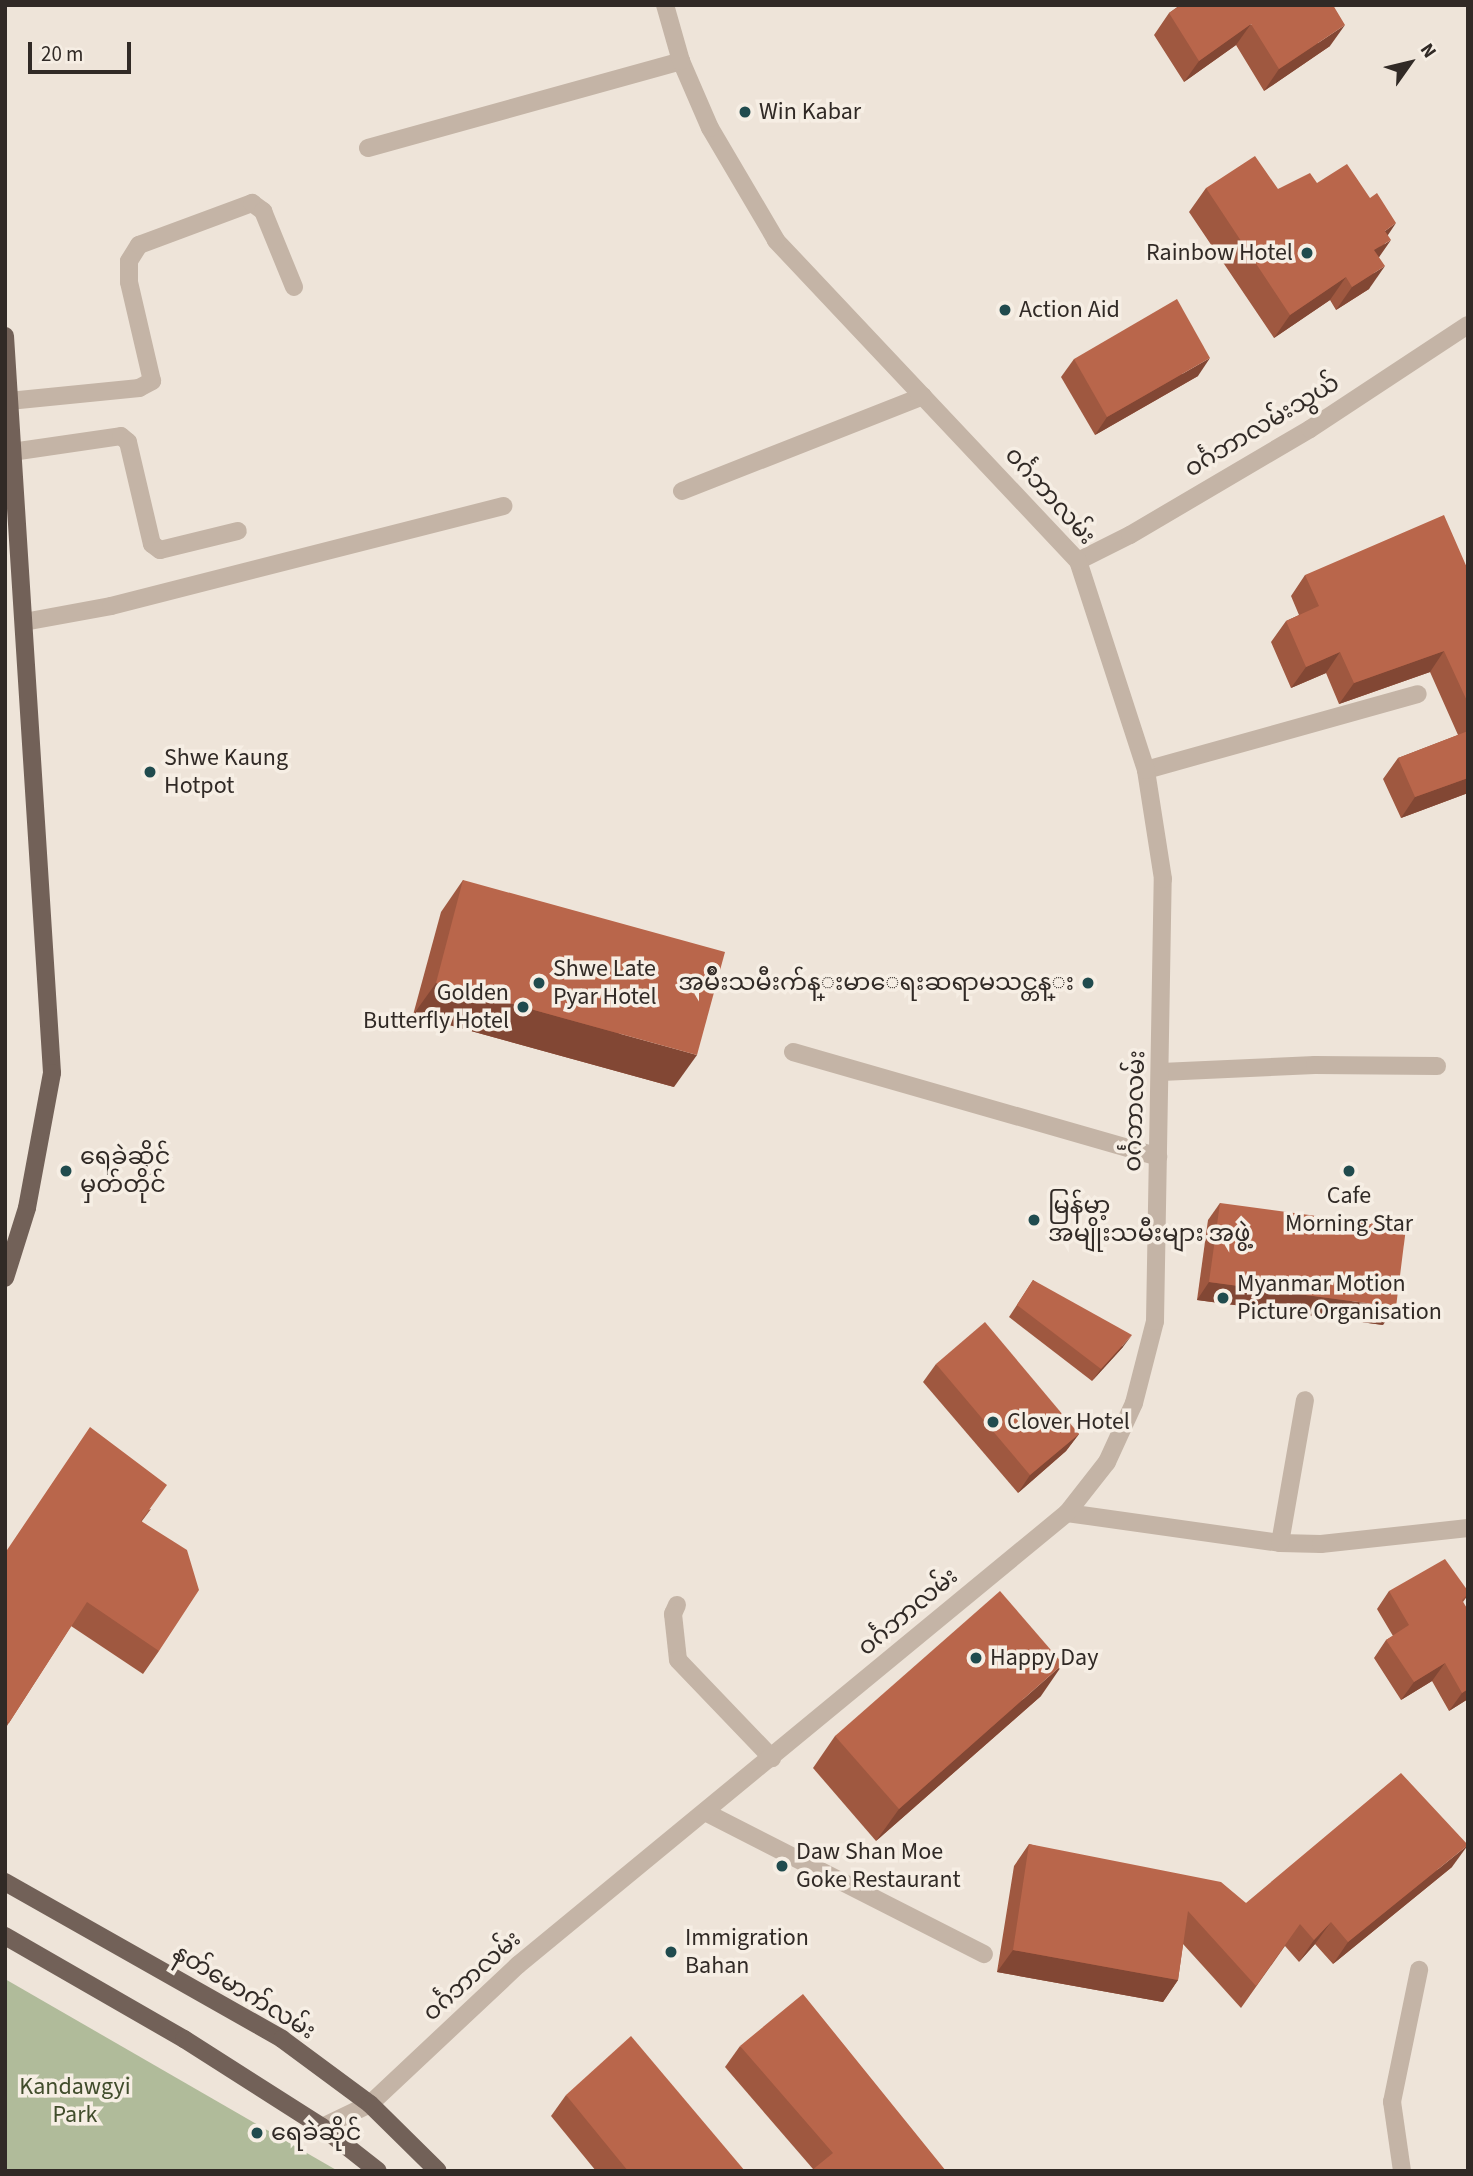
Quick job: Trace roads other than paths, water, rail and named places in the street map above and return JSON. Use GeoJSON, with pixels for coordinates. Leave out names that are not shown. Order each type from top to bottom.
{"type":"FeatureCollection","features":[{"type":"Feature","properties":{"kind":"main road"},"geometry":{"type":"LineString","coordinates":[[5,336],[9,453],[24,622],[51,1073],[27,1208],[5,1278]]}},
{"type":"Feature","properties":{"kind":"main road","name":"နတ်မောက်လမ်း"},"geometry":{"type":"LineString","coordinates":[[5,1882],[282,2039],[370,2104],[438,2171]]}},
{"type":"Feature","properties":{"kind":"main road"},"geometry":{"type":"LineString","coordinates":[[5,1936],[173,2032],[323,2127],[378,2171]]}},
{"type":"Feature","properties":{"kind":"street","name":"ဝင်္ဂဘာလမ်း"},"geometry":{"type":"LineString","coordinates":[[323,2127],[370,2104],[518,1965],[1067,1513],[1107,1462],[1134,1403],[1155,1321],[1163,879],[1146,770],[1078,561],[776,240],[710,128],[681,61],[665,5]]}},
{"type":"Feature","properties":{"kind":"street"},"geometry":{"type":"LineString","coordinates":[[368,148],[681,61]]}},
{"type":"Feature","properties":{"kind":"street"},"geometry":{"type":"LineString","coordinates":[[9,401],[139,388],[152,381],[129,282],[129,261],[139,246],[252,204],[263,211],[294,288]]}},
{"type":"Feature","properties":{"kind":"street","name":"ဝင်္ဂဘာလမ်းသွယ်"},"geometry":{"type":"LineString","coordinates":[[1078,561],[1310,429],[1468,325]]}},
{"type":"Feature","properties":{"kind":"street"},"geometry":{"type":"LineString","coordinates":[[682,491],[923,396]]}},
{"type":"Feature","properties":{"kind":"street"},"geometry":{"type":"LineString","coordinates":[[9,453],[121,436],[128,442],[152,544],[160,550],[238,531]]}},
{"type":"Feature","properties":{"kind":"street"},"geometry":{"type":"LineString","coordinates":[[24,622],[111,606],[503,506]]}},
{"type":"Feature","properties":{"kind":"street"},"geometry":{"type":"LineString","coordinates":[[1146,770],[1418,694]]}},
{"type":"Feature","properties":{"kind":"street"},"geometry":{"type":"LineString","coordinates":[[793,1052],[1158,1157]]}},
{"type":"Feature","properties":{"kind":"street"},"geometry":{"type":"LineString","coordinates":[[1161,1072],[1315,1065],[1437,1066]]}},
{"type":"Feature","properties":{"kind":"street"},"geometry":{"type":"LineString","coordinates":[[1280,1543],[1305,1400]]}},
{"type":"Feature","properties":{"kind":"street"},"geometry":{"type":"LineString","coordinates":[[1067,1513],[1280,1543],[1321,1544],[1468,1528]]}},
{"type":"Feature","properties":{"kind":"street"},"geometry":{"type":"LineString","coordinates":[[677,1605],[673,1614],[678,1660],[772,1758]]}},
{"type":"Feature","properties":{"kind":"street"},"geometry":{"type":"LineString","coordinates":[[705,1812],[985,1954]]}},
{"type":"Feature","properties":{"kind":"street"},"geometry":{"type":"LineString","coordinates":[[1402,2171],[1392,2102],[1419,1970]]}},
{"type":"Feature","properties":{"kind":"place","name":"Win Kabar"},"geometry":{"type":"Point","coordinates":[745,112]}},
{"type":"Feature","properties":{"kind":"place","name":"Rainbow Hotel"},"geometry":{"type":"Point","coordinates":[1307,253]}},
{"type":"Feature","properties":{"kind":"place","name":"Action Aid"},"geometry":{"type":"Point","coordinates":[1005,310]}},
{"type":"Feature","properties":{"kind":"place","name":"Shwe Kaung Hotpot"},"geometry":{"type":"Point","coordinates":[150,772]}},
{"type":"Feature","properties":{"kind":"place","name":"Shwe Late Pyar Hotel"},"geometry":{"type":"Point","coordinates":[539,983]}},
{"type":"Feature","properties":{"kind":"place","name":"အမ်ိဳးသမီးက်န္းမာေရးဆရာမသင္တန္း"},"geometry":{"type":"Point","coordinates":[1088,983]}},
{"type":"Feature","properties":{"kind":"place","name":"Golden Butterfly Hotel"},"geometry":{"type":"Point","coordinates":[523,1007]}},
{"type":"Feature","properties":{"kind":"place","name":"ရေခဲဆိုင် မှတ်တိုင်"},"geometry":{"type":"Point","coordinates":[66,1171]}},
{"type":"Feature","properties":{"kind":"place","name":"Cafe Morning Star"},"geometry":{"type":"Point","coordinates":[1349,1171]}},
{"type":"Feature","properties":{"kind":"place","name":"မြန်မာ့ အမျိုးသမီးများ အဖွဲ့"},"geometry":{"type":"Point","coordinates":[1034,1220]}},
{"type":"Feature","properties":{"kind":"place","name":"Myanmar Motion Picture Organisation"},"geometry":{"type":"Point","coordinates":[1223,1298]}},
{"type":"Feature","properties":{"kind":"place","name":"Clover Hotel"},"geometry":{"type":"Point","coordinates":[993,1422]}},
{"type":"Feature","properties":{"kind":"place","name":"Happy Day"},"geometry":{"type":"Point","coordinates":[976,1658]}},
{"type":"Feature","properties":{"kind":"place","name":"Daw Shan Moe Goke Restaurant"},"geometry":{"type":"Point","coordinates":[782,1866]}},
{"type":"Feature","properties":{"kind":"place","name":"Immigration Bahan"},"geometry":{"type":"Point","coordinates":[671,1952]}},
{"type":"Feature","properties":{"kind":"place","name":"ရေခဲဆိုင်"},"geometry":{"type":"Point","coordinates":[257,2133]}},
{"type":"Feature","properties":{"kind":"park label","name":"Kandawgyi Park"},"geometry":{"type":"Point","coordinates":[75,2101]}}]}
